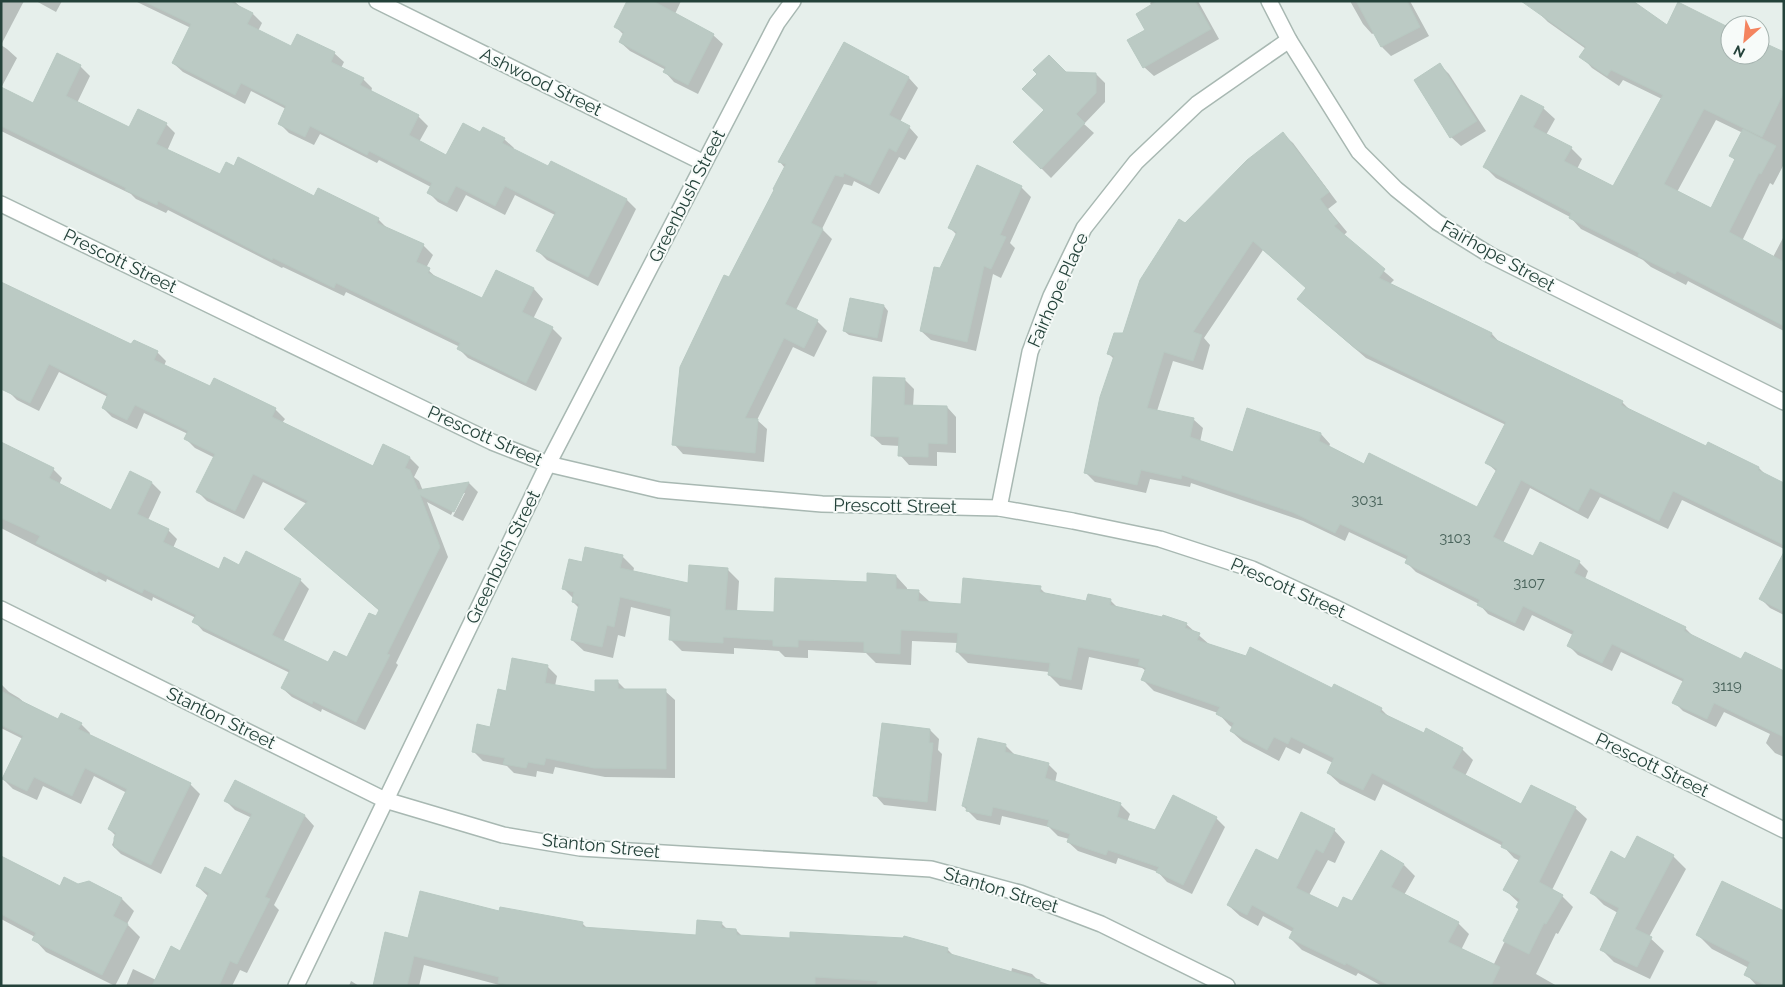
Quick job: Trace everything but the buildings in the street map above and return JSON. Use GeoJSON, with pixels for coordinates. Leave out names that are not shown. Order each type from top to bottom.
{"type":"FeatureCollection","features":[{"type":"Feature","properties":{"kind":"street","name":"Ashwood Street"},"geometry":{"type":"LineString","coordinates":[[377,1],[704,163]]}},
{"type":"Feature","properties":{"kind":"street","name":"Greenbush Street"},"geometry":{"type":"LineString","coordinates":[[296,986],[548,464],[778,23],[793,1]]}},
{"type":"Feature","properties":{"kind":"street","name":"Fairhope Street"},"geometry":{"type":"LineString","coordinates":[[1269,1],[1289,40],[1359,152],[1396,189],[1437,222],[1490,255],[1784,402]]}},
{"type":"Feature","properties":{"kind":"street","name":"Fairhope Place"},"geometry":{"type":"LineString","coordinates":[[999,508],[1030,352],[1051,296],[1084,228],[1136,162],[1197,104],[1289,40]]}},
{"type":"Feature","properties":{"kind":"street","name":"Prescott Street"},"geometry":{"type":"LineString","coordinates":[[1,204],[492,442],[548,464],[659,490],[822,504],[999,508],[1073,520],[1160,539],[1252,569],[1336,608],[1784,830]]}},
{"type":"Feature","properties":{"kind":"street","name":"Stanton Street"},"geometry":{"type":"LineString","coordinates":[[1,609],[385,800],[503,835],[580,848],[931,868],[1020,894],[1101,924],[1227,986]]}}]}
